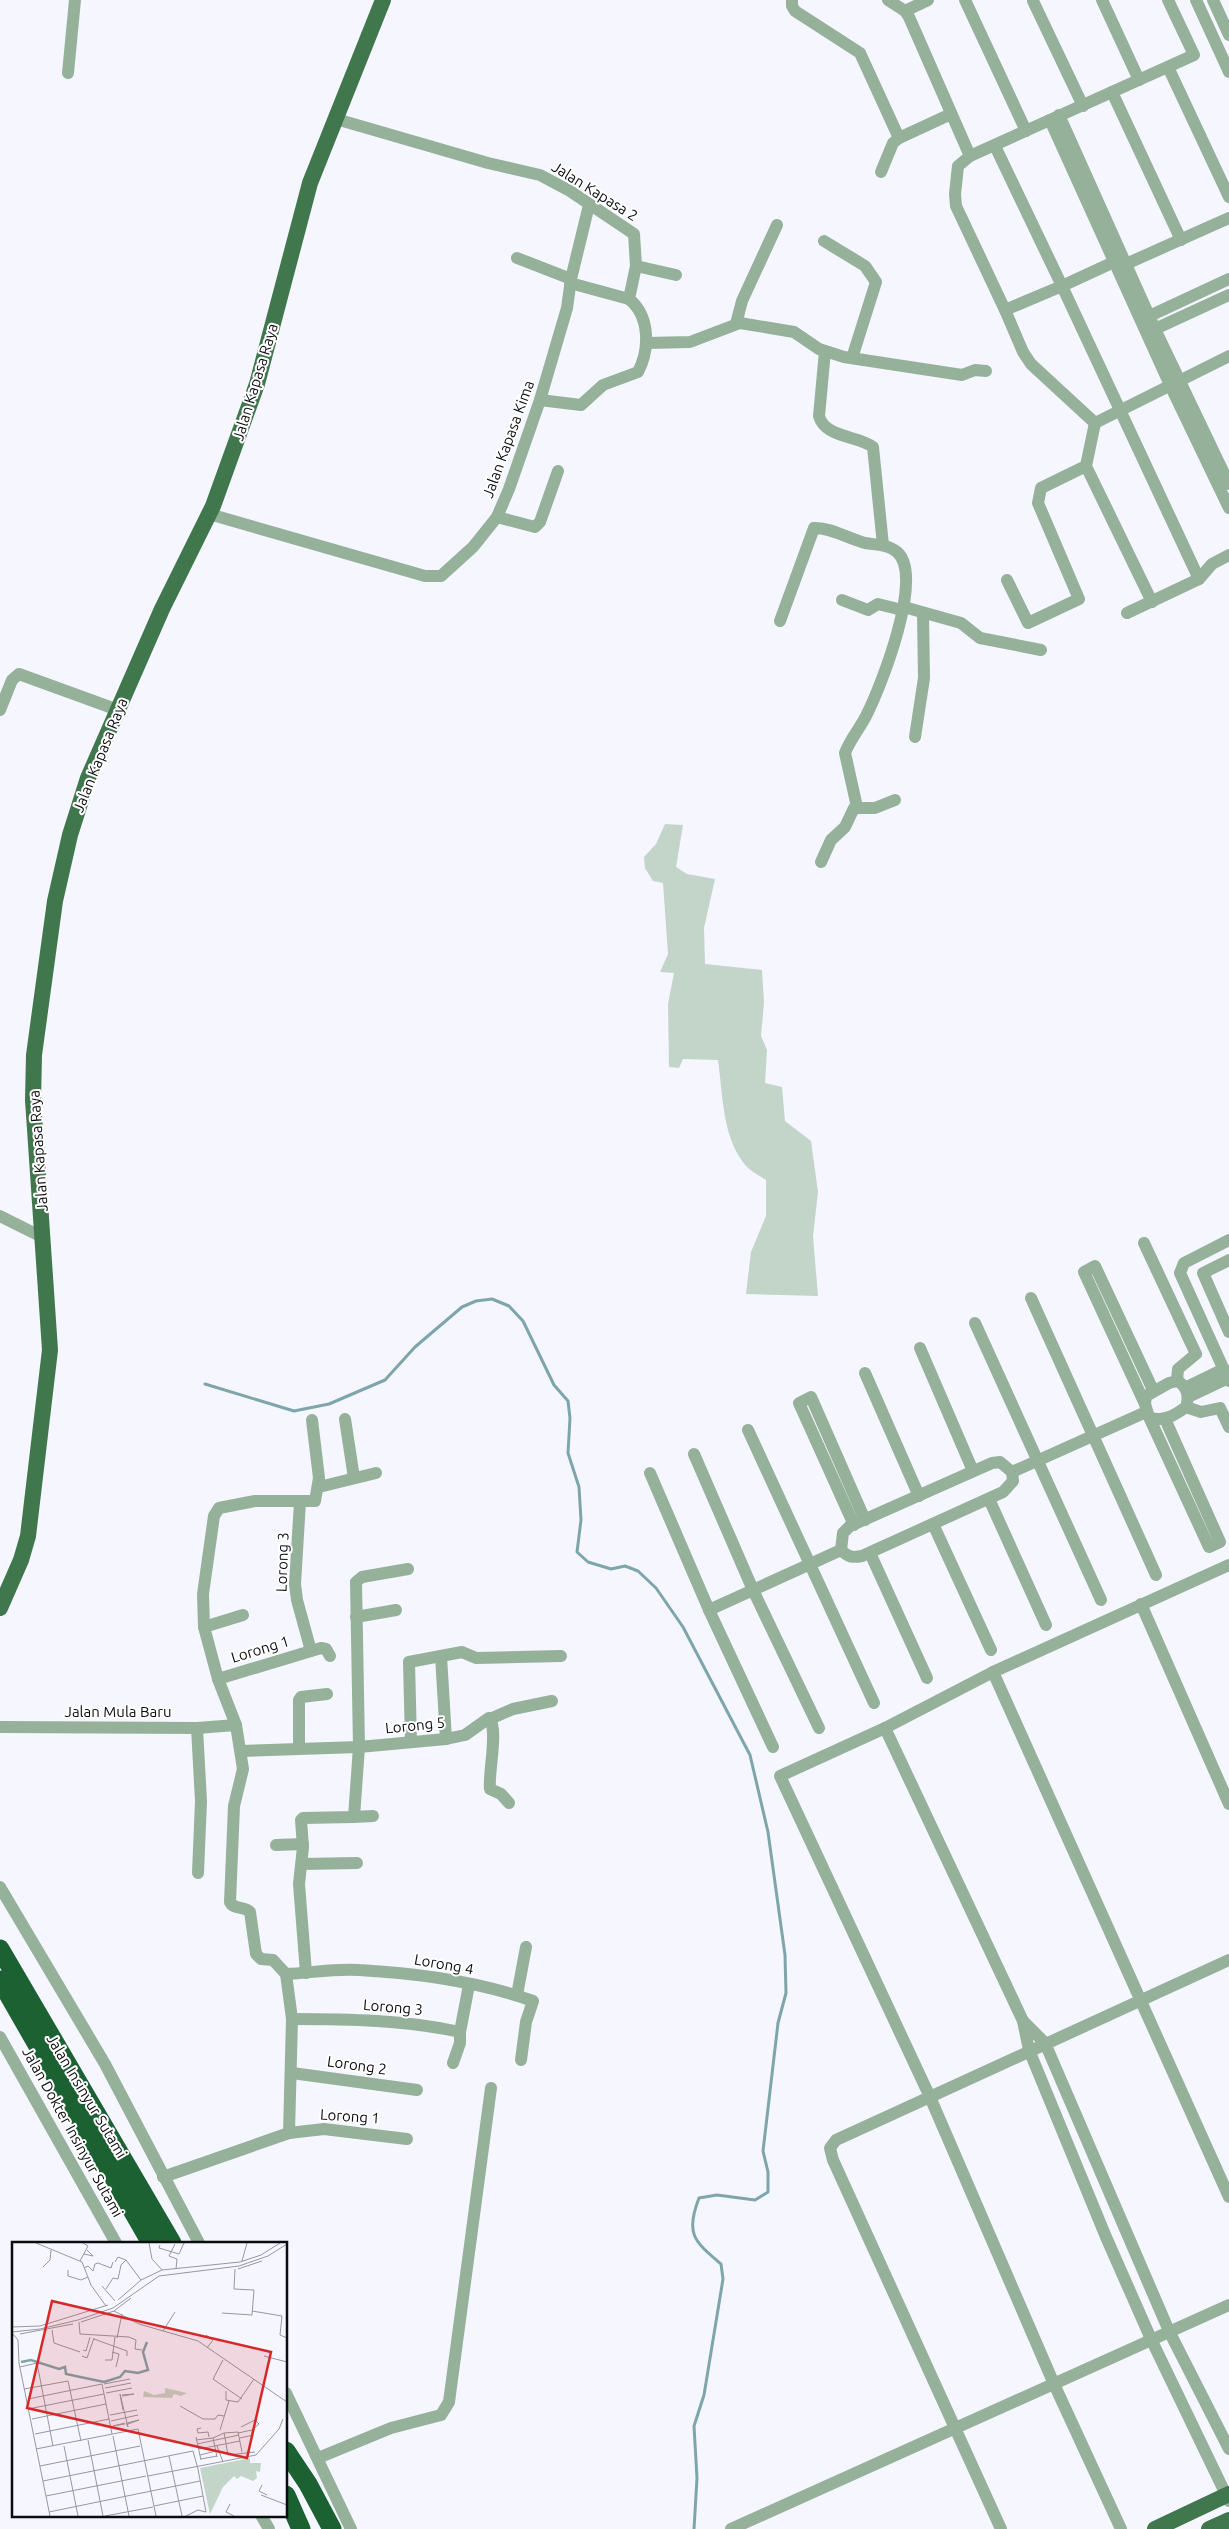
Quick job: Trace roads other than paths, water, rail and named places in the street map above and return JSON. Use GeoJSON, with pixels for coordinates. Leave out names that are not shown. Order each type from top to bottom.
{"type":"FeatureCollection","features":[{"type":"Feature","properties":{"kind":"highway","name":"Jalan Insinyur Sutami"},"geometry":{"type":"LineString","coordinates":[[0,1949],[171,2242]]}},
{"type":"Feature","properties":{"kind":"highway","name":"Jalan Insinyur Sutami"},"geometry":{"type":"LineString","coordinates":[[0,1980],[149,2242]]}},
{"type":"Feature","properties":{"kind":"highway"},"geometry":{"type":"LineString","coordinates":[[0,1991],[36,2041]]}},
{"type":"Feature","properties":{"kind":"highway"},"geometry":{"type":"LineString","coordinates":[[288,2454],[308,2484],[332,2529]]}},
{"type":"Feature","properties":{"kind":"highway"},"geometry":{"type":"LineString","coordinates":[[288,2461],[317,2529]]}},
{"type":"Feature","properties":{"kind":"highway"},"geometry":{"type":"LineString","coordinates":[[288,2500],[301,2529]]}},
{"type":"Feature","properties":{"kind":"main road","name":"Jalan Kapasa Raya"},"geometry":{"type":"LineString","coordinates":[[0,1608],[21,1560],[28,1536],[38,1468],[50,1350],[44,1238],[33,1100],[35,1046],[56,901],[70,835],[88,778],[162,609],[210,514],[253,397],[310,183],[383,0]]}},
{"type":"Feature","properties":{"kind":"main road"},"geometry":{"type":"LineString","coordinates":[[1155,2529],[1228,2497]]}},
{"type":"Feature","properties":{"kind":"main road"},"geometry":{"type":"LineString","coordinates":[[1209,2529],[1229,2520]]}},
{"type":"Feature","properties":{"kind":"street"},"geometry":{"type":"LineString","coordinates":[[68,72],[75,0]]}},
{"type":"Feature","properties":{"kind":"street"},"geometry":{"type":"LineString","coordinates":[[792,0],[792,6],[796,11],[860,53],[899,138]]}},
{"type":"Feature","properties":{"kind":"street"},"geometry":{"type":"LineString","coordinates":[[888,0],[905,11],[970,156]]}},
{"type":"Feature","properties":{"kind":"street"},"geometry":{"type":"LineString","coordinates":[[905,11],[928,0]]}},
{"type":"Feature","properties":{"kind":"street"},"geometry":{"type":"LineString","coordinates":[[965,0],[1026,131]]}},
{"type":"Feature","properties":{"kind":"street"},"geometry":{"type":"LineString","coordinates":[[1102,0],[1139,80]]}},
{"type":"Feature","properties":{"kind":"street"},"geometry":{"type":"LineString","coordinates":[[1095,423],[1031,364],[1022,352],[956,206],[955,194],[958,166],[970,156],[1194,55],[1168,0]]}},
{"type":"Feature","properties":{"kind":"street"},"geometry":{"type":"LineString","coordinates":[[1196,0],[1229,72]]}},
{"type":"Feature","properties":{"kind":"street"},"geometry":{"type":"LineString","coordinates":[[1213,0],[1229,35]]}},
{"type":"Feature","properties":{"kind":"street"},"geometry":{"type":"LineString","coordinates":[[1033,1],[1083,106]]}},
{"type":"Feature","properties":{"kind":"street"},"geometry":{"type":"LineString","coordinates":[[1168,67],[1229,197]]}},
{"type":"Feature","properties":{"kind":"street"},"geometry":{"type":"LineString","coordinates":[[1112,92],[1181,240]]}},
{"type":"Feature","properties":{"kind":"street"},"geometry":{"type":"LineString","coordinates":[[880,172],[893,143],[899,138],[952,114]]}},
{"type":"Feature","properties":{"kind":"street","name":"Jalan Kapasa 2"},"geometry":{"type":"LineString","coordinates":[[336,118],[488,163],[540,175],[570,191],[634,234],[636,266],[629,299]]}},
{"type":"Feature","properties":{"kind":"street"},"geometry":{"type":"LineString","coordinates":[[1055,118],[1175,383],[1229,508]]}},
{"type":"Feature","properties":{"kind":"street"},"geometry":{"type":"LineString","coordinates":[[995,146],[1199,579]]}},
{"type":"Feature","properties":{"kind":"street","name":"Jalan Kapasa Kima"},"geometry":{"type":"LineString","coordinates":[[210,514],[414,573],[434,577],[441,576],[450,569],[472,547],[497,517],[509,489],[540,400],[567,308],[571,281],[589,205]]}},
{"type":"Feature","properties":{"kind":"street"},"geometry":{"type":"LineString","coordinates":[[1004,310],[1181,240],[1229,218]]}},
{"type":"Feature","properties":{"kind":"street"},"geometry":{"type":"LineString","coordinates":[[736,324],[742,300],[777,225]]}},
{"type":"Feature","properties":{"kind":"street"},"geometry":{"type":"LineString","coordinates":[[824,241],[865,266],[876,282],[852,358]]}},
{"type":"Feature","properties":{"kind":"street"},"geometry":{"type":"LineString","coordinates":[[517,258],[571,281],[629,299],[640,310],[647,346],[637,373],[603,385],[586,403],[574,406],[540,400]]}},
{"type":"Feature","properties":{"kind":"street"},"geometry":{"type":"LineString","coordinates":[[636,266],[676,275]]}},
{"type":"Feature","properties":{"kind":"street"},"geometry":{"type":"LineString","coordinates":[[1145,318],[1229,279]]}},
{"type":"Feature","properties":{"kind":"street"},"geometry":{"type":"LineString","coordinates":[[1151,331],[1229,295]]}},
{"type":"Feature","properties":{"kind":"street"},"geometry":{"type":"LineString","coordinates":[[647,346],[690,342],[736,324],[794,332],[825,351],[852,358],[962,375],[974,370],[986,370]]}},
{"type":"Feature","properties":{"kind":"street"},"geometry":{"type":"LineString","coordinates":[[825,351],[819,416],[821,423],[830,430],[873,447],[883,545]]}},
{"type":"Feature","properties":{"kind":"street"},"geometry":{"type":"LineString","coordinates":[[1152,602],[1086,466],[1095,423],[1229,356]]}},
{"type":"Feature","properties":{"kind":"street"},"geometry":{"type":"LineString","coordinates":[[1175,383],[1229,484]]}},
{"type":"Feature","properties":{"kind":"street"},"geometry":{"type":"LineString","coordinates":[[1007,580],[1028,622],[1078,598],[1038,502],[1038,495],[1041,488],[1086,466]]}},
{"type":"Feature","properties":{"kind":"street"},"geometry":{"type":"LineString","coordinates":[[497,517],[535,527],[540,522],[558,471]]}},
{"type":"Feature","properties":{"kind":"street"},"geometry":{"type":"LineString","coordinates":[[780,621],[812,529],[819,528],[864,542],[883,545],[898,552],[905,565],[906,581],[903,608],[884,673],[867,714],[845,754],[857,806]]}},
{"type":"Feature","properties":{"kind":"street"},"geometry":{"type":"LineString","coordinates":[[1127,613],[1199,579],[1212,564],[1229,556]]}},
{"type":"Feature","properties":{"kind":"street"},"geometry":{"type":"LineString","coordinates":[[842,600],[868,610],[878,604],[903,608],[961,623],[980,638],[1041,650]]}},
{"type":"Feature","properties":{"kind":"street"},"geometry":{"type":"LineString","coordinates":[[915,737],[924,678],[923,614]]}},
{"type":"Feature","properties":{"kind":"street"},"geometry":{"type":"LineString","coordinates":[[0,710],[12,680],[19,674],[118,710]]}},
{"type":"Feature","properties":{"kind":"street"},"geometry":{"type":"LineString","coordinates":[[821,862],[831,840],[842,832],[852,810],[857,806],[874,808],[894,800]]}},
{"type":"Feature","properties":{"kind":"street"},"geometry":{"type":"LineString","coordinates":[[0,1216],[44,1238]]}},
{"type":"Feature","properties":{"kind":"street"},"geometry":{"type":"LineString","coordinates":[[1229,1240],[1184,1264],[1180,1270],[1181,1277],[1227,1376],[1184,1393],[1165,1419],[1156,1420],[1147,1411],[1146,1396],[1153,1390],[1168,1383],[1184,1393],[1201,1412],[1220,1408],[1229,1427]]}},
{"type":"Feature","properties":{"kind":"street"},"geometry":{"type":"LineString","coordinates":[[1144,1243],[1196,1354],[1178,1369],[1184,1393]]}},
{"type":"Feature","properties":{"kind":"street"},"geometry":{"type":"LineString","coordinates":[[1180,1270],[1203,1273],[1229,1260]]}},
{"type":"Feature","properties":{"kind":"street"},"geometry":{"type":"LineString","coordinates":[[1153,1390],[1095,1266],[1084,1272],[1209,1547],[1220,1542],[1165,1419]]}},
{"type":"Feature","properties":{"kind":"street"},"geometry":{"type":"LineString","coordinates":[[1203,1273],[1229,1332]]}},
{"type":"Feature","properties":{"kind":"street"},"geometry":{"type":"LineString","coordinates":[[1031,1298],[1156,1575]]}},
{"type":"Feature","properties":{"kind":"street"},"geometry":{"type":"LineString","coordinates":[[975,1324],[1102,1600]]}},
{"type":"Feature","properties":{"kind":"street"},"geometry":{"type":"LineString","coordinates":[[920,1348],[974,1471]]}},
{"type":"Feature","properties":{"kind":"street"},"geometry":{"type":"LineString","coordinates":[[865,1373],[919,1496]]}},
{"type":"Feature","properties":{"kind":"street"},"geometry":{"type":"LineString","coordinates":[[811,1398],[860,1522],[799,1403],[811,1398]]}},
{"type":"Feature","properties":{"kind":"street"},"geometry":{"type":"LineString","coordinates":[[1012,1472],[1147,1411]]}},
{"type":"Feature","properties":{"kind":"street"},"geometry":{"type":"LineString","coordinates":[[345,1419],[354,1478]]}},
{"type":"Feature","properties":{"kind":"street"},"geometry":{"type":"LineString","coordinates":[[290,2133],[292,2019],[286,1974],[273,1960],[261,1958],[256,1954],[250,1912],[247,1909],[235,1907],[230,1902],[234,1806],[243,1769],[236,1725],[218,1679],[204,1627],[203,1594],[215,1511],[233,1504],[256,1501],[314,1502],[319,1487],[312,1420]]}},
{"type":"Feature","properties":{"kind":"street"},"geometry":{"type":"LineString","coordinates":[[748,1430],[874,1702]]}},
{"type":"Feature","properties":{"kind":"street"},"geometry":{"type":"LineString","coordinates":[[694,1454],[753,1590],[819,1728]]}},
{"type":"Feature","properties":{"kind":"street"},"geometry":{"type":"LineString","coordinates":[[1000,1462],[1012,1472],[1013,1481],[1009,1488],[870,1553],[854,1558],[847,1556],[841,1550],[843,1533],[860,1522],[992,1463],[1000,1462]]}},
{"type":"Feature","properties":{"kind":"street"},"geometry":{"type":"LineString","coordinates":[[319,1487],[376,1473]]}},
{"type":"Feature","properties":{"kind":"street"},"geometry":{"type":"LineString","coordinates":[[650,1473],[773,1747]]}},
{"type":"Feature","properties":{"kind":"street"},"geometry":{"type":"LineString","coordinates":[[988,1499],[1046,1625]]}},
{"type":"Feature","properties":{"kind":"street","name":"Lorong 3"},"geometry":{"type":"LineString","coordinates":[[300,1502],[295,1584],[297,1600],[311,1651]]}},
{"type":"Feature","properties":{"kind":"street"},"geometry":{"type":"LineString","coordinates":[[933,1524],[990,1650]]}},
{"type":"Feature","properties":{"kind":"street"},"geometry":{"type":"LineString","coordinates":[[710,1610],[841,1550]]}},
{"type":"Feature","properties":{"kind":"street"},"geometry":{"type":"LineString","coordinates":[[870,1553],[927,1678]]}},
{"type":"Feature","properties":{"kind":"street"},"geometry":{"type":"LineString","coordinates":[[1121,2529],[1054,2384],[930,2097],[780,1776],[885,1728],[993,1672],[1229,1565]]}},
{"type":"Feature","properties":{"kind":"street"},"geometry":{"type":"LineString","coordinates":[[354,1817],[359,1747],[356,1617],[358,1579],[408,1570]]}},
{"type":"Feature","properties":{"kind":"street"},"geometry":{"type":"LineString","coordinates":[[1141,1604],[1229,1804]]}},
{"type":"Feature","properties":{"kind":"street"},"geometry":{"type":"LineString","coordinates":[[356,1617],[396,1610]]}},
{"type":"Feature","properties":{"kind":"street"},"geometry":{"type":"LineString","coordinates":[[204,1627],[243,1615]]}},
{"type":"Feature","properties":{"kind":"street"},"geometry":{"type":"LineString","coordinates":[[311,1651],[325,1648],[330,1656]]}},
{"type":"Feature","properties":{"kind":"street","name":"Lorong 1"},"geometry":{"type":"LineString","coordinates":[[218,1679],[311,1651]]}},
{"type":"Feature","properties":{"kind":"street"},"geometry":{"type":"LineString","coordinates":[[411,1742],[408,1663],[462,1652],[476,1658],[561,1656]]}},
{"type":"Feature","properties":{"kind":"street"},"geometry":{"type":"LineString","coordinates":[[441,1656],[446,1739]]}},
{"type":"Feature","properties":{"kind":"street"},"geometry":{"type":"LineString","coordinates":[[993,1672],[1142,1999],[1229,2197]]}},
{"type":"Feature","properties":{"kind":"street"},"geometry":{"type":"LineString","coordinates":[[299,1748],[299,1700],[301,1697],[327,1694]]}},
{"type":"Feature","properties":{"kind":"street","name":"Lorong 5"},"geometry":{"type":"LineString","coordinates":[[241,1751],[359,1747],[446,1739],[465,1735],[482,1721],[514,1709],[552,1701]]}},
{"type":"Feature","properties":{"kind":"street"},"geometry":{"type":"LineString","coordinates":[[490,1719],[493,1738],[489,1787],[491,1790],[502,1794],[508,1803]]}},
{"type":"Feature","properties":{"kind":"street","name":"Jalan Mula Baru"},"geometry":{"type":"LineString","coordinates":[[0,1727],[197,1728],[236,1725]]}},
{"type":"Feature","properties":{"kind":"street"},"geometry":{"type":"LineString","coordinates":[[197,1728],[201,1801],[198,1872]]}},
{"type":"Feature","properties":{"kind":"street"},"geometry":{"type":"LineString","coordinates":[[885,1728],[1023,2021],[1029,2050],[1151,2340],[1228,2497]]}},
{"type":"Feature","properties":{"kind":"street"},"geometry":{"type":"LineString","coordinates":[[306,1973],[299,1884],[303,1844],[302,1819],[373,1816]]}},
{"type":"Feature","properties":{"kind":"street"},"geometry":{"type":"LineString","coordinates":[[276,1845],[303,1844]]}},
{"type":"Feature","properties":{"kind":"street"},"geometry":{"type":"LineString","coordinates":[[302,1864],[357,1863]]}},
{"type":"Feature","properties":{"kind":"street"},"geometry":{"type":"LineString","coordinates":[[0,1887],[105,2064],[198,2242]]}},
{"type":"Feature","properties":{"kind":"street"},"geometry":{"type":"LineString","coordinates":[[517,1995],[526,1947]]}},
{"type":"Feature","properties":{"kind":"street"},"geometry":{"type":"LineString","coordinates":[[1001,2529],[957,2428],[833,2160],[830,2148],[836,2140],[1045,2042],[1229,1960]]}},
{"type":"Feature","properties":{"kind":"street","name":"Lorong 4"},"geometry":{"type":"LineString","coordinates":[[286,1974],[358,1970],[410,1974],[517,1995],[535,1996],[526,2022],[521,2060]]}},
{"type":"Feature","properties":{"kind":"street"},"geometry":{"type":"LineString","coordinates":[[453,2062],[460,2043],[460,2032],[468,1985]]}},
{"type":"Feature","properties":{"kind":"street","name":"Lorong 3"},"geometry":{"type":"LineString","coordinates":[[292,2019],[347,2019],[436,2027],[460,2032]]}},
{"type":"Feature","properties":{"kind":"street"},"geometry":{"type":"LineString","coordinates":[[1023,2021],[1045,2042],[1169,2332],[1229,2449]]}},
{"type":"Feature","properties":{"kind":"street","name":"Jalan Dokter Insinyur Sutami"},"geometry":{"type":"LineString","coordinates":[[0,2037],[115,2242]]}},
{"type":"Feature","properties":{"kind":"street","name":"Lorong 2"},"geometry":{"type":"LineString","coordinates":[[292,2073],[417,2090]]}},
{"type":"Feature","properties":{"kind":"street"},"geometry":{"type":"LineString","coordinates":[[318,2458],[391,2428],[441,2414],[449,2402],[491,2088]]}},
{"type":"Feature","properties":{"kind":"street","name":"Lorong 1"},"geometry":{"type":"LineString","coordinates":[[163,2177],[290,2133],[324,2130],[408,2138]]}},
{"type":"Feature","properties":{"kind":"street"},"geometry":{"type":"LineString","coordinates":[[731,2529],[1229,2305]]}},
{"type":"Feature","properties":{"kind":"street"},"geometry":{"type":"LineString","coordinates":[[288,2397],[351,2529]]}},
{"type":"Feature","properties":{"kind":"street"},"geometry":{"type":"LineString","coordinates":[[262,2516],[269,2529]]}},
{"type":"Feature","properties":{"kind":"waterway"},"geometry":{"type":"LineString","coordinates":[[205,1384],[294,1411],[329,1404],[385,1380],[415,1347],[462,1307],[476,1301],[492,1299],[509,1306],[523,1321],[554,1385],[568,1401],[570,1418],[568,1453],[579,1487],[581,1520],[577,1552],[588,1562],[611,1569],[625,1566],[638,1571],[656,1588],[683,1627],[750,1755],[768,1832],[785,1955],[786,1993],[778,2023],[763,2151],[768,2172],[768,2192],[755,2200],[717,2195],[699,2198],[693,2220],[693,2229],[698,2243],[721,2264],[723,2279],[704,2395],[694,2426],[697,2478],[694,2529]]}}]}
